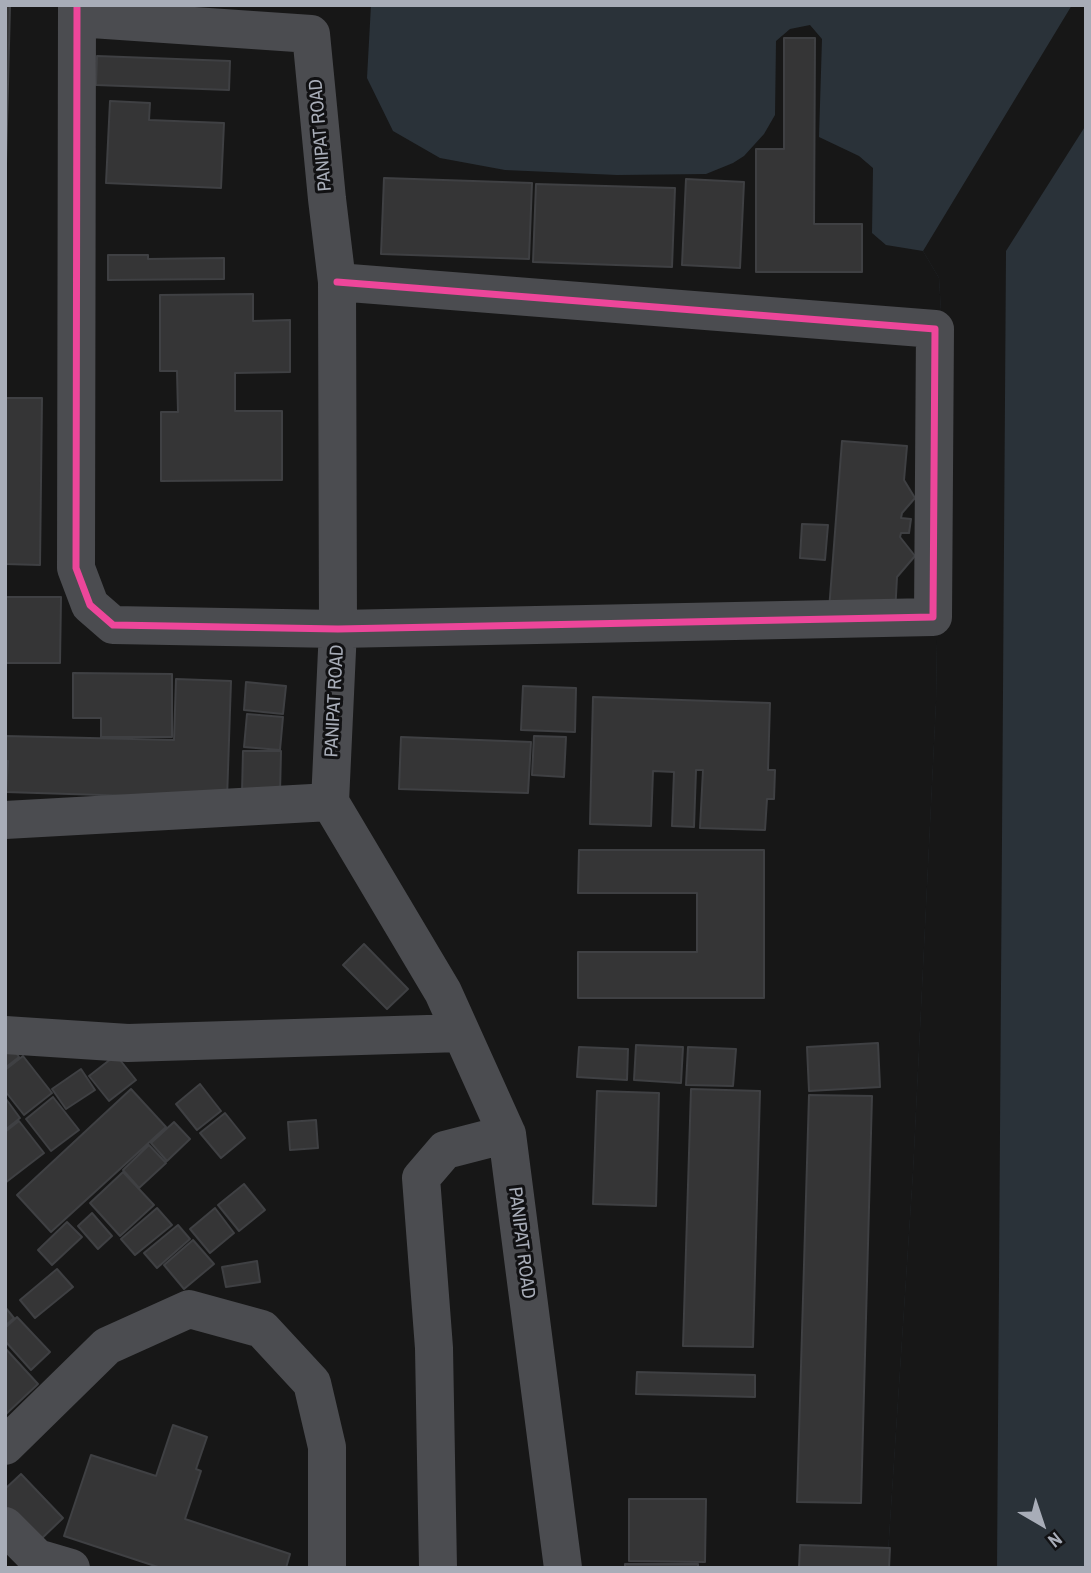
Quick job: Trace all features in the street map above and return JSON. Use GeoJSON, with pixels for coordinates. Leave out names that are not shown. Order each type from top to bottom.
{"type":"FeatureCollection","features":[{"type":"Feature","properties":{"kind":"street","name":"PANIPAT ROAD"},"geometry":{"type":"LineString","coordinates":[[77,12],[311,34],[337,282],[338,629],[330,802],[443,992],[507,1134],[563,1568]]}},
{"type":"Feature","properties":{"kind":"street"},"geometry":{"type":"LineString","coordinates":[[77,12],[76,568],[90,605],[113,625],[338,629],[933,617],[935,329],[337,282]]}},
{"type":"Feature","properties":{"kind":"street"},"geometry":{"type":"LineString","coordinates":[[5,820],[330,802]]}},
{"type":"Feature","properties":{"kind":"street"},"geometry":{"type":"LineString","coordinates":[[5,1035],[128,1043],[461,1033]]}},
{"type":"Feature","properties":{"kind":"street"},"geometry":{"type":"LineString","coordinates":[[438,1568],[434,1348],[421,1178],[445,1150],[507,1134]]}},
{"type":"Feature","properties":{"kind":"street"},"geometry":{"type":"LineString","coordinates":[[5,1446],[107,1346],[189,1309],[262,1329],[313,1383],[327,1447],[327,1568]]}},
{"type":"Feature","properties":{"kind":"street"},"geometry":{"type":"LineString","coordinates":[[5,1526],[37,1558],[71,1568]]}},
{"type":"Feature","properties":{"kind":"shaded area"},"geometry":{"type":"Polygon","coordinates":[[[371,5],[1086,5],[1086,1568],[887,1568],[913,1172],[936,702],[942,329],[939,278],[923,251],[886,245],[872,233],[873,168],[859,156],[819,137],[822,39],[810,25],[790,29],[776,41],[775,115],[764,134],[744,156],[733,163],[706,174],[617,175],[505,170],[440,158],[393,131],[367,78],[371,5]]]}},
{"type":"Feature","properties":{"kind":"pier"},"geometry":{"type":"Polygon","coordinates":[[[1072,5],[1086,5],[1086,125],[1006,251],[997,1568],[887,1568],[913,1172],[936,702],[942,329],[939,278],[923,251],[1072,5]]]}},
{"type":"Feature","properties":{"kind":"building"},"geometry":{"type":"Polygon","coordinates":[[[5,5],[10,5],[5,204],[5,5]]]}},
{"type":"Feature","properties":{"kind":"building"},"geometry":{"type":"Polygon","coordinates":[[[784,38],[815,38],[814,224],[862,224],[862,272],[756,272],[756,149],[784,149],[784,38]]]}},
{"type":"Feature","properties":{"kind":"building"},"geometry":{"type":"Polygon","coordinates":[[[97,56],[230,61],[229,90],[96,85],[97,56]]]}},
{"type":"Feature","properties":{"kind":"building"},"geometry":{"type":"Polygon","coordinates":[[[110,101],[150,103],[149,120],[224,123],[221,188],[106,183],[110,101]]]}},
{"type":"Feature","properties":{"kind":"building"},"geometry":{"type":"Polygon","coordinates":[[[384,178],[532,183],[529,259],[381,254],[384,178]]]}},
{"type":"Feature","properties":{"kind":"building"},"geometry":{"type":"Polygon","coordinates":[[[686,179],[744,182],[740,268],[682,265],[686,179]]]}},
{"type":"Feature","properties":{"kind":"building"},"geometry":{"type":"Polygon","coordinates":[[[536,184],[675,188],[672,267],[533,262],[536,184]]]}},
{"type":"Feature","properties":{"kind":"building"},"geometry":{"type":"Polygon","coordinates":[[[108,255],[148,255],[148,259],[224,258],[224,279],[108,280],[108,255]]]}},
{"type":"Feature","properties":{"kind":"building"},"geometry":{"type":"Polygon","coordinates":[[[253,294],[253,321],[290,320],[290,372],[235,373],[235,411],[282,411],[282,480],[161,481],[161,412],[178,412],[177,371],[160,371],[160,295],[253,294]]]}},
{"type":"Feature","properties":{"kind":"building"},"geometry":{"type":"Polygon","coordinates":[[[5,398],[42,398],[40,565],[5,564],[5,398]]]}},
{"type":"Feature","properties":{"kind":"building"},"geometry":{"type":"Polygon","coordinates":[[[842,441],[907,446],[904,480],[915,498],[901,518],[911,519],[909,533],[901,533],[900,537],[915,556],[897,577],[895,614],[829,610],[842,441]]]}},
{"type":"Feature","properties":{"kind":"building"},"geometry":{"type":"Polygon","coordinates":[[[802,524],[828,525],[825,560],[800,558],[802,524]]]}},
{"type":"Feature","properties":{"kind":"building"},"geometry":{"type":"Polygon","coordinates":[[[5,597],[61,597],[60,663],[5,663],[5,597]]]}},
{"type":"Feature","properties":{"kind":"building"},"geometry":{"type":"Polygon","coordinates":[[[73,673],[172,674],[172,737],[101,737],[101,718],[73,718],[73,673]]]}},
{"type":"Feature","properties":{"kind":"building"},"geometry":{"type":"Polygon","coordinates":[[[176,679],[231,681],[227,799],[6,792],[8,761],[5,761],[5,736],[174,740],[176,679]]]}},
{"type":"Feature","properties":{"kind":"building"},"geometry":{"type":"Polygon","coordinates":[[[246,682],[286,686],[283,714],[244,710],[246,682]]]}},
{"type":"Feature","properties":{"kind":"building"},"geometry":{"type":"Polygon","coordinates":[[[523,686],[576,688],[575,732],[521,730],[523,686]]]}},
{"type":"Feature","properties":{"kind":"building"},"geometry":{"type":"Polygon","coordinates":[[[593,697],[770,703],[768,770],[775,770],[774,799],[767,799],[765,830],[700,828],[703,770],[696,770],[694,827],[672,826],[674,772],[653,771],[651,826],[590,824],[593,697]]]}},
{"type":"Feature","properties":{"kind":"building"},"geometry":{"type":"Polygon","coordinates":[[[247,714],[283,717],[280,750],[244,747],[247,714]]]}},
{"type":"Feature","properties":{"kind":"building"},"geometry":{"type":"Polygon","coordinates":[[[534,736],[566,737],[564,777],[532,775],[534,736]]]}},
{"type":"Feature","properties":{"kind":"building"},"geometry":{"type":"Polygon","coordinates":[[[401,737],[531,742],[528,793],[399,789],[401,737]]]}},
{"type":"Feature","properties":{"kind":"building"},"geometry":{"type":"Polygon","coordinates":[[[243,751],[281,751],[280,793],[242,793],[243,751]]]}},
{"type":"Feature","properties":{"kind":"building"},"geometry":{"type":"Polygon","coordinates":[[[579,850],[764,850],[764,998],[578,998],[578,952],[697,952],[697,893],[578,893],[579,850]]]}},
{"type":"Feature","properties":{"kind":"building"},"geometry":{"type":"Polygon","coordinates":[[[364,944],[408,989],[387,1009],[343,965],[364,944]]]}},
{"type":"Feature","properties":{"kind":"building"},"geometry":{"type":"Polygon","coordinates":[[[878,1043],[880,1087],[809,1091],[807,1047],[878,1043]]]}},
{"type":"Feature","properties":{"kind":"building"},"geometry":{"type":"Polygon","coordinates":[[[11,1045],[19,1057],[5,1068],[5,1049],[11,1045]]]}},
{"type":"Feature","properties":{"kind":"building"},"geometry":{"type":"Polygon","coordinates":[[[636,1045],[683,1047],[681,1083],[634,1080],[636,1045]]]}},
{"type":"Feature","properties":{"kind":"building"},"geometry":{"type":"Polygon","coordinates":[[[579,1047],[628,1049],[627,1080],[577,1077],[579,1047]]]}},
{"type":"Feature","properties":{"kind":"building"},"geometry":{"type":"Polygon","coordinates":[[[688,1047],[736,1049],[733,1086],[686,1085],[688,1047]]]}},
{"type":"Feature","properties":{"kind":"building"},"geometry":{"type":"Polygon","coordinates":[[[116,1055],[136,1080],[109,1101],[89,1076],[116,1055]]]}},
{"type":"Feature","properties":{"kind":"building"},"geometry":{"type":"Polygon","coordinates":[[[23,1056],[52,1093],[24,1115],[5,1091],[5,1070],[23,1056]]]}},
{"type":"Feature","properties":{"kind":"building"},"geometry":{"type":"Polygon","coordinates":[[[81,1069],[95,1090],[66,1109],[52,1089],[81,1069]]]}},
{"type":"Feature","properties":{"kind":"building"},"geometry":{"type":"Polygon","coordinates":[[[200,1084],[221,1111],[197,1130],[176,1104],[200,1084]]]}},
{"type":"Feature","properties":{"kind":"building"},"geometry":{"type":"Polygon","coordinates":[[[131,1089],[166,1127],[51,1232],[17,1195],[131,1089]]]}},
{"type":"Feature","properties":{"kind":"building"},"geometry":{"type":"Polygon","coordinates":[[[691,1089],[760,1091],[753,1347],[683,1346],[691,1089]]]}},
{"type":"Feature","properties":{"kind":"building"},"geometry":{"type":"Polygon","coordinates":[[[597,1091],[659,1093],[656,1206],[593,1204],[597,1091]]]}},
{"type":"Feature","properties":{"kind":"building"},"geometry":{"type":"Polygon","coordinates":[[[809,1095],[872,1096],[861,1503],[797,1502],[809,1095]]]}},
{"type":"Feature","properties":{"kind":"building"},"geometry":{"type":"Polygon","coordinates":[[[53,1097],[79,1130],[51,1151],[26,1119],[53,1097]]]}},
{"type":"Feature","properties":{"kind":"building"},"geometry":{"type":"Polygon","coordinates":[[[5,1100],[20,1118],[5,1130],[5,1100]]]}},
{"type":"Feature","properties":{"kind":"building"},"geometry":{"type":"Polygon","coordinates":[[[225,1113],[245,1138],[221,1158],[200,1133],[225,1113]]]}},
{"type":"Feature","properties":{"kind":"building"},"geometry":{"type":"Polygon","coordinates":[[[316,1120],[318,1148],[290,1150],[288,1122],[316,1120]]]}},
{"type":"Feature","properties":{"kind":"building"},"geometry":{"type":"Polygon","coordinates":[[[19,1121],[44,1153],[5,1183],[5,1132],[19,1121]]]}},
{"type":"Feature","properties":{"kind":"building"},"geometry":{"type":"Polygon","coordinates":[[[174,1122],[190,1139],[167,1161],[151,1143],[174,1122]]]}},
{"type":"Feature","properties":{"kind":"building"},"geometry":{"type":"Polygon","coordinates":[[[149,1145],[166,1163],[139,1188],[123,1170],[149,1145]]]}},
{"type":"Feature","properties":{"kind":"building"},"geometry":{"type":"Polygon","coordinates":[[[123,1172],[154,1205],[120,1236],[90,1203],[123,1172]]]}},
{"type":"Feature","properties":{"kind":"building"},"geometry":{"type":"Polygon","coordinates":[[[244,1184],[265,1210],[239,1231],[218,1205],[244,1184]]]}},
{"type":"Feature","properties":{"kind":"building"},"geometry":{"type":"Polygon","coordinates":[[[157,1208],[172,1225],[135,1255],[121,1239],[157,1208]]]}},
{"type":"Feature","properties":{"kind":"building"},"geometry":{"type":"Polygon","coordinates":[[[215,1208],[234,1233],[210,1253],[190,1229],[215,1208]]]}},
{"type":"Feature","properties":{"kind":"building"},"geometry":{"type":"Polygon","coordinates":[[[92,1213],[112,1236],[98,1249],[78,1226],[92,1213]]]}},
{"type":"Feature","properties":{"kind":"building"},"geometry":{"type":"Polygon","coordinates":[[[67,1222],[82,1237],[52,1265],[38,1250],[67,1222]]]}},
{"type":"Feature","properties":{"kind":"building"},"geometry":{"type":"Polygon","coordinates":[[[178,1225],[190,1239],[157,1268],[144,1253],[178,1225]]]}},
{"type":"Feature","properties":{"kind":"building"},"geometry":{"type":"Polygon","coordinates":[[[193,1240],[214,1264],[184,1289],[164,1265],[193,1240]]]}},
{"type":"Feature","properties":{"kind":"building"},"geometry":{"type":"Polygon","coordinates":[[[257,1261],[260,1282],[226,1287],[222,1267],[257,1261]]]}},
{"type":"Feature","properties":{"kind":"building"},"geometry":{"type":"Polygon","coordinates":[[[57,1269],[73,1287],[35,1318],[20,1300],[57,1269]]]}},
{"type":"Feature","properties":{"kind":"building"},"geometry":{"type":"Polygon","coordinates":[[[5,1307],[14,1318],[5,1326],[5,1307]]]}},
{"type":"Feature","properties":{"kind":"building"},"geometry":{"type":"Polygon","coordinates":[[[17,1317],[50,1352],[31,1370],[5,1341],[5,1328],[17,1317]]]}},
{"type":"Feature","properties":{"kind":"building"},"geometry":{"type":"Polygon","coordinates":[[[5,1348],[38,1384],[5,1415],[5,1348]]]}},
{"type":"Feature","properties":{"kind":"building"},"geometry":{"type":"Polygon","coordinates":[[[637,1372],[755,1375],[755,1397],[636,1394],[637,1372]]]}},
{"type":"Feature","properties":{"kind":"building"},"geometry":{"type":"Polygon","coordinates":[[[173,1425],[207,1437],[196,1469],[201,1471],[185,1519],[290,1554],[286,1568],[161,1568],[64,1536],[91,1455],[156,1476],[173,1425]]]}},
{"type":"Feature","properties":{"kind":"building"},"geometry":{"type":"Polygon","coordinates":[[[21,1474],[63,1518],[37,1543],[5,1509],[5,1489],[21,1474]]]}},
{"type":"Feature","properties":{"kind":"building"},"geometry":{"type":"Polygon","coordinates":[[[629,1499],[706,1499],[705,1562],[629,1561],[629,1499]]]}},
{"type":"Feature","properties":{"kind":"building"},"geometry":{"type":"Polygon","coordinates":[[[800,1545],[890,1548],[889,1568],[799,1568],[800,1545]]]}},
{"type":"Feature","properties":{"kind":"building"},"geometry":{"type":"Polygon","coordinates":[[[625,1564],[698,1564],[698,1568],[625,1568],[625,1564]]]}},
{"type":"Feature","properties":{"kind":"cycle path"},"geometry":{"type":"LineString","coordinates":[[77,5],[76,568],[90,605],[113,625],[338,629],[933,617],[935,329],[337,282]]}}]}
